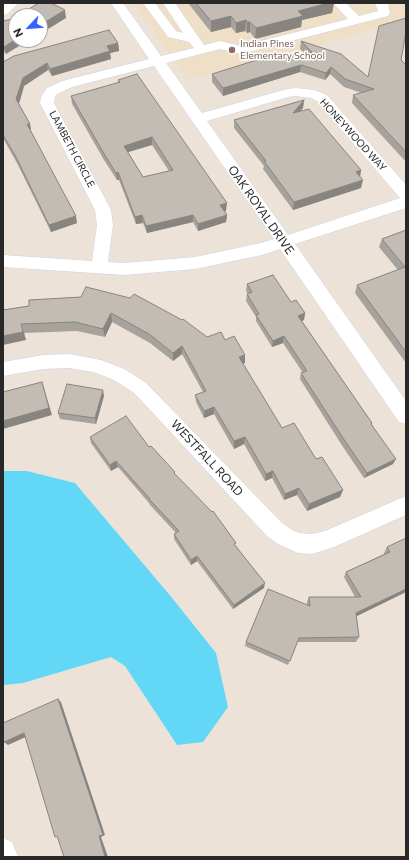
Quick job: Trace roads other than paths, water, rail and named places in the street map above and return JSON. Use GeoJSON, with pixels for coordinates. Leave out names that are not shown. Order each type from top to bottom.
{"type":"FeatureCollection","features":[{"type":"Feature","properties":{"kind":"street"},"geometry":{"type":"LineString","coordinates":[[3,11],[13,3]]}},
{"type":"Feature","properties":{"kind":"street","name":"OAK ROYAL DRIVE"},"geometry":{"type":"LineString","coordinates":[[117,3],[406,416]]}},
{"type":"Feature","properties":{"kind":"street"},"geometry":{"type":"LineString","coordinates":[[149,3],[172,34],[198,44]]}},
{"type":"Feature","properties":{"kind":"street"},"geometry":{"type":"LineString","coordinates":[[169,3],[198,44]]}},
{"type":"Feature","properties":{"kind":"street"},"geometry":{"type":"LineString","coordinates":[[339,3],[356,20]]}},
{"type":"Feature","properties":{"kind":"street","name":"LAMBETH CIRCLE"},"geometry":{"type":"LineString","coordinates":[[99,268],[105,225],[103,210],[47,103],[48,97],[52,91],[67,84],[157,60],[198,44],[220,44],[240,50],[384,13],[383,5],[381,3]]}},
{"type":"Feature","properties":{"kind":"street","name":"HONEYWOOD WAY"},"geometry":{"type":"LineString","coordinates":[[198,119],[287,93],[296,92],[314,94],[322,98],[406,195]]}},
{"type":"Feature","properties":{"kind":"street"},"geometry":{"type":"LineString","coordinates":[[3,260],[99,268],[167,266],[223,259],[284,243],[406,202]]}},
{"type":"Feature","properties":{"kind":"street","name":"WESTFALL ROAD"},"geometry":{"type":"LineString","coordinates":[[3,369],[43,362],[69,361],[95,365],[118,374],[139,387],[148,395],[274,529],[285,537],[298,542],[312,544],[327,540],[406,505]]}},
{"type":"Feature","properties":{"kind":"street"},"geometry":{"type":"LineString","coordinates":[[3,851],[5,857]]}},
{"type":"Feature","properties":{"kind":"water"},"geometry":{"type":"Polygon","coordinates":[[[3,471],[27,471],[75,483],[173,599],[216,653],[228,707],[203,742],[177,745],[125,666],[111,657],[23,683],[3,685],[3,471]]]}},
{"type":"Feature","properties":{"kind":"place","name":"Indian Pines Elementary School"},"geometry":{"type":"Point","coordinates":[232,50]}}]}
